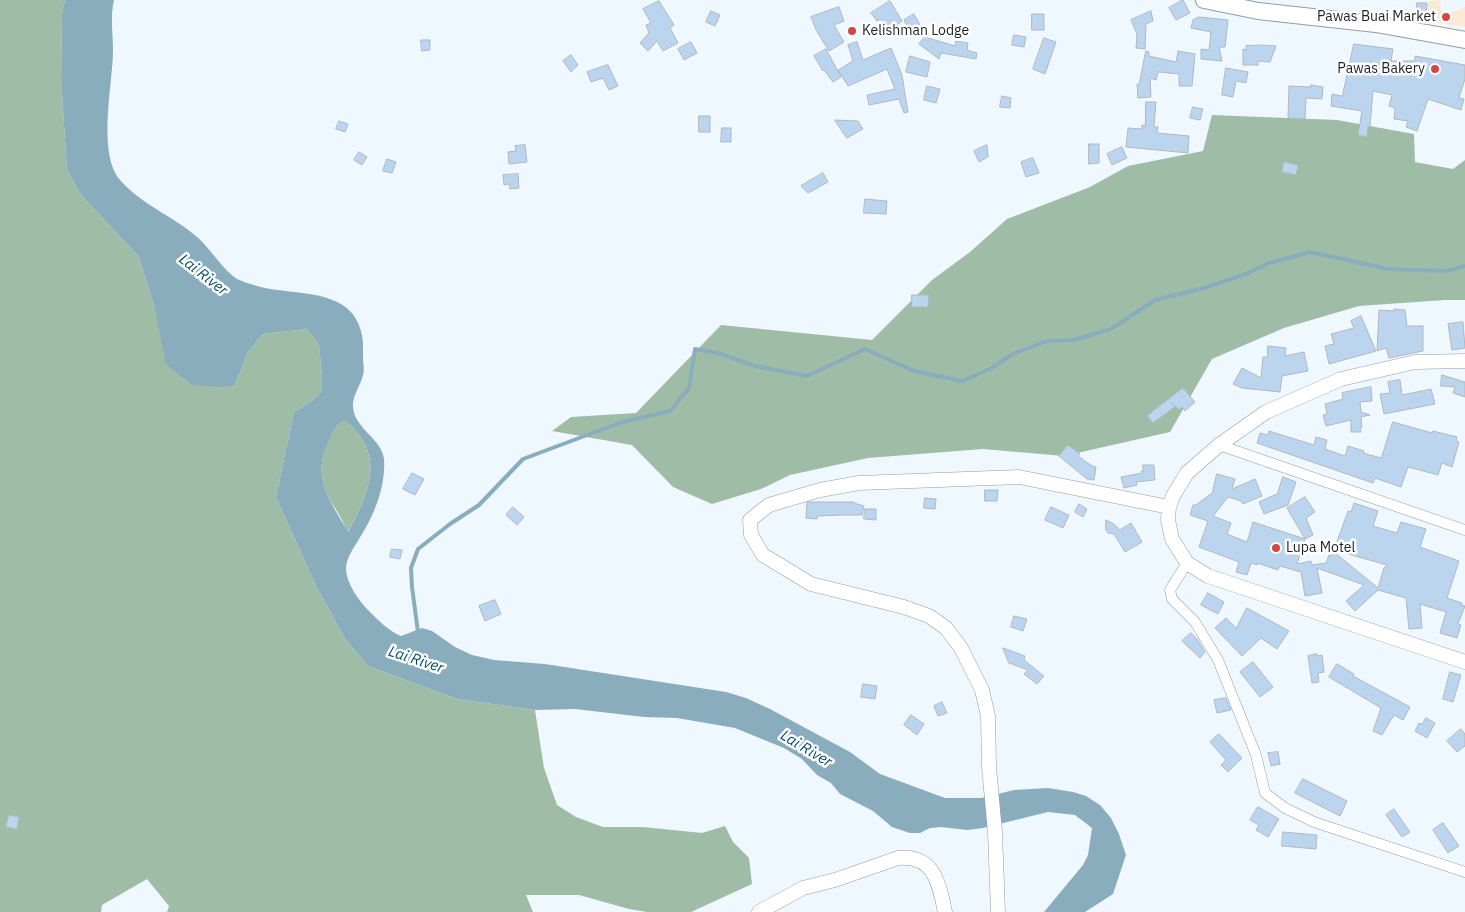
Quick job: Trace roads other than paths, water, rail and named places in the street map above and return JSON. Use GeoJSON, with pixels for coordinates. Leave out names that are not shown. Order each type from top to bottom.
{"type":"FeatureCollection","features":[{"type":"Feature","properties":{"kind":"main road"},"geometry":{"type":"LineString","coordinates":[[1204,0],[1258,11],[1376,24],[1465,40]]}},
{"type":"Feature","properties":{"kind":"street"},"geometry":{"type":"LineString","coordinates":[[1465,361],[1415,362],[1341,379],[1266,412],[1219,446],[1188,473],[1173,496],[1168,520],[1172,538],[1187,563],[1208,576],[1465,662]]}},
{"type":"Feature","properties":{"kind":"street"},"geometry":{"type":"LineString","coordinates":[[1219,446],[1465,530]]}},
{"type":"Feature","properties":{"kind":"street"},"geometry":{"type":"LineString","coordinates":[[998,912],[995,832],[989,767],[988,716],[982,690],[961,648],[946,628],[930,616],[904,607],[811,584],[764,555],[750,535],[750,520],[769,505],[820,490],[859,483],[1019,478],[1169,508]]}},
{"type":"Feature","properties":{"kind":"street"},"geometry":{"type":"LineString","coordinates":[[1187,563],[1170,590],[1172,599],[1195,622],[1218,660],[1256,755],[1265,793],[1285,808],[1314,822],[1465,872]]}},
{"type":"Feature","properties":{"kind":"street"},"geometry":{"type":"LineString","coordinates":[[758,912],[803,888],[834,880],[898,858],[907,857],[919,859],[930,867],[939,886],[945,912]]}},
{"type":"Feature","properties":{"kind":"water","name":"Lai River"},"geometry":{"type":"Polygon","coordinates":[[[65,0],[114,0],[108,136],[109,153],[113,168],[120,180],[138,197],[197,237],[237,279],[269,289],[325,297],[348,309],[356,319],[362,338],[364,371],[353,407],[358,421],[382,452],[384,469],[375,508],[367,526],[350,554],[346,568],[348,580],[357,597],[384,625],[401,636],[422,628],[432,631],[455,647],[472,655],[494,660],[545,664],[726,692],[746,698],[850,752],[880,774],[945,798],[981,798],[1014,790],[1048,788],[1086,796],[1100,805],[1111,818],[1126,855],[1113,894],[1085,912],[1044,912],[1083,865],[1088,855],[1092,828],[1075,815],[1048,812],[983,828],[967,830],[941,827],[930,828],[920,833],[910,833],[892,827],[873,811],[840,794],[831,783],[817,775],[802,759],[784,748],[735,728],[677,718],[644,717],[575,709],[535,710],[457,699],[368,666],[345,639],[315,584],[276,497],[294,412],[311,402],[322,391],[319,345],[307,329],[263,334],[248,352],[235,385],[223,387],[192,385],[166,364],[155,309],[139,257],[81,195],[67,169],[61,80],[62,14],[65,0]],[[345,421],[342,422],[332,432],[324,452],[322,464],[322,476],[329,498],[348,532],[362,503],[370,475],[370,461],[366,447],[358,434],[345,421]]]}},
{"type":"Feature","properties":{"kind":"waterway"},"geometry":{"type":"LineString","coordinates":[[418,632],[411,568],[418,549],[450,524],[479,505],[523,459],[622,422],[670,411],[689,388],[695,349],[721,354],[755,366],[807,376],[865,349],[914,371],[962,381],[990,369],[1013,354],[1047,341],[1074,340],[1111,329],[1155,300],[1204,288],[1246,274],[1269,263],[1310,252],[1388,269],[1446,271],[1465,266]]}},
{"type":"Feature","properties":{"kind":"place","name":"Pawas Buai Market"},"geometry":{"type":"Point","coordinates":[1446,17]}},
{"type":"Feature","properties":{"kind":"place","name":"Kelishman Lodge"},"geometry":{"type":"Point","coordinates":[852,31]}},
{"type":"Feature","properties":{"kind":"place","name":"Pawas Bakery"},"geometry":{"type":"Point","coordinates":[1435,69]}},
{"type":"Feature","properties":{"kind":"place","name":"Lupa Motel"},"geometry":{"type":"Point","coordinates":[1276,548]}}]}
